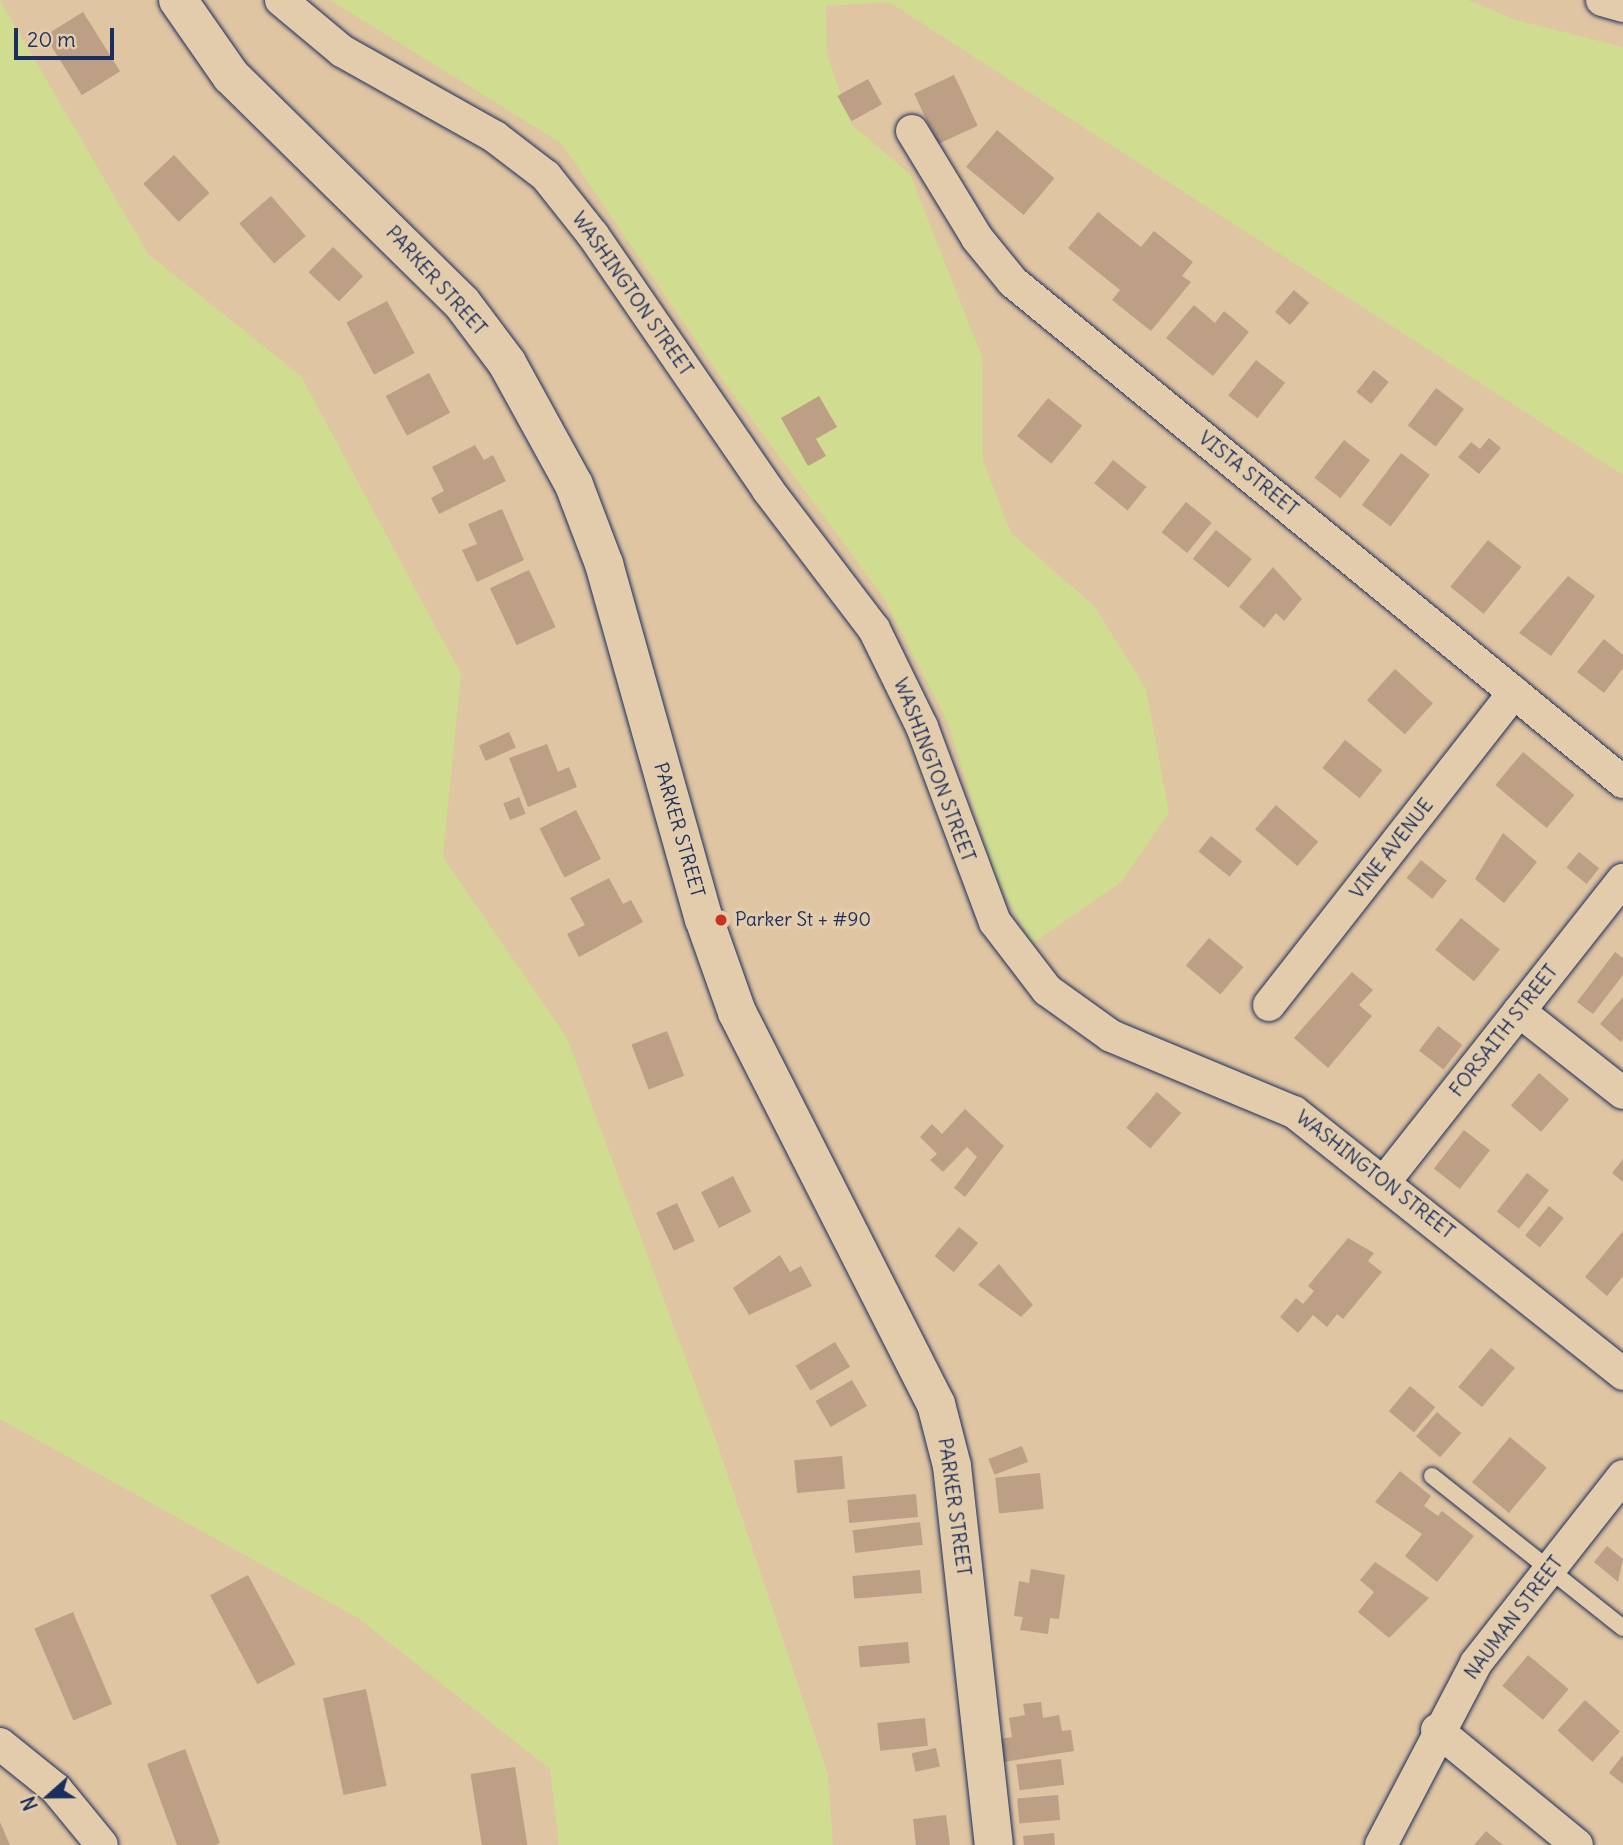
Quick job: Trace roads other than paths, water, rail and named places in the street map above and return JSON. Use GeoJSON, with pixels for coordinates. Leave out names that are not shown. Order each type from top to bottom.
{"type":"FeatureCollection","features":[{"type":"Feature","properties":{"kind":"street","name":"PARKER STREET"},"geometry":{"type":"LineString","coordinates":[[178,0],[231,76],[462,303],[507,363],[574,485],[604,564],[704,919],[737,1012],[936,1404],[954,1478],[994,1845]]}},
{"type":"Feature","properties":{"kind":"street","name":"WASHINGTON STREET"},"geometry":{"type":"LineString","coordinates":[[281,0],[362,64],[495,137],[546,176],[593,234],[768,490],[874,629],[922,727],[995,922],[1048,990],[1111,1037],[1294,1112],[1385,1181],[1623,1374]]}},
{"type":"Feature","properties":{"kind":"street"},"geometry":{"type":"LineString","coordinates":[[1602,0],[1623,6]]}},
{"type":"Feature","properties":{"kind":"street","name":"VISTA STREET"},"geometry":{"type":"LineString","coordinates":[[912,131],[976,238],[1013,282],[1623,782]]}},
{"type":"Feature","properties":{"kind":"street","name":"VINE AVENUE"},"geometry":{"type":"LineString","coordinates":[[1269,1005],[1514,693]]}},
{"type":"Feature","properties":{"kind":"street","name":"FORSAITH STREET"},"geometry":{"type":"LineString","coordinates":[[1385,1181],[1623,880]]}},
{"type":"Feature","properties":{"kind":"street"},"geometry":{"type":"LineString","coordinates":[[1520,1011],[1623,1093]]}},
{"type":"Feature","properties":{"kind":"street","name":"NAUMAN STREET"},"geometry":{"type":"LineString","coordinates":[[1381,1845],[1437,1730],[1476,1663],[1623,1476]]}},
{"type":"Feature","properties":{"kind":"street"},"geometry":{"type":"LineString","coordinates":[[1437,1730],[1577,1845]]}},
{"type":"Feature","properties":{"kind":"street"},"geometry":{"type":"LineString","coordinates":[[0,1744],[56,1788],[102,1845]]}},
{"type":"Feature","properties":{"kind":"lane"},"geometry":{"type":"LineString","coordinates":[[1432,1476],[1623,1628]]}},
{"type":"Feature","properties":{"kind":"place","name":"Parker St + #90"},"geometry":{"type":"Point","coordinates":[721,920]}}]}
